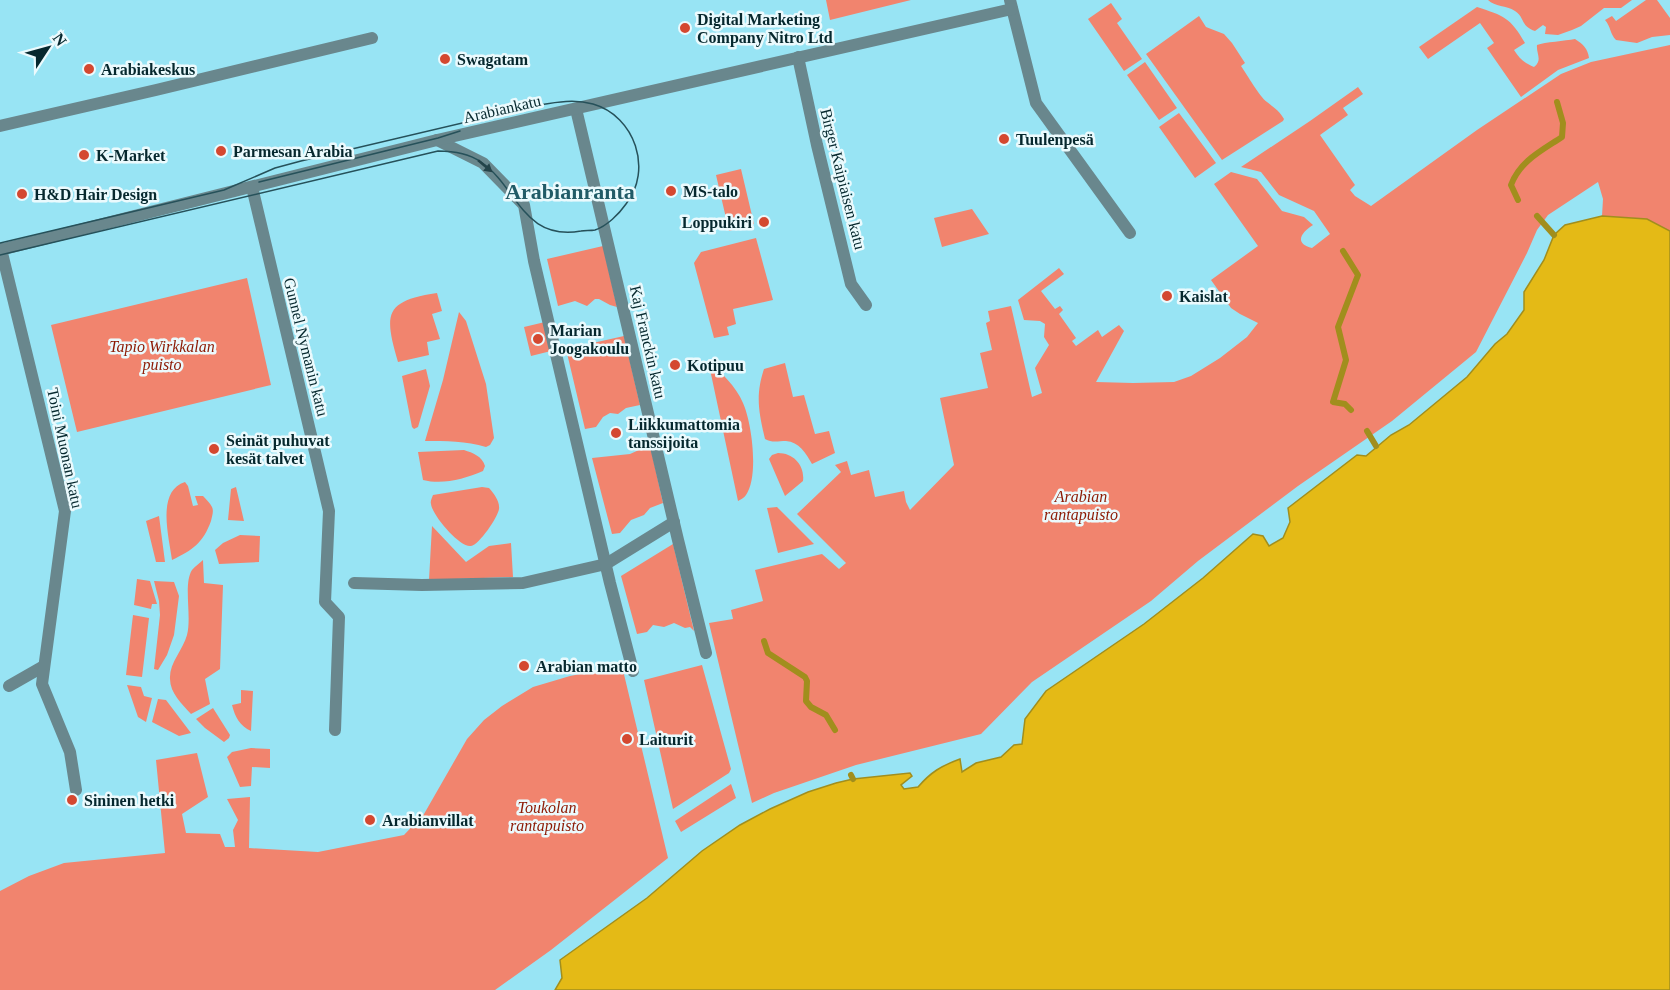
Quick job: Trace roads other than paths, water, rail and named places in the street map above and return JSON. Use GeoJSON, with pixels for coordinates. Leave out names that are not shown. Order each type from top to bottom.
{"type":"FeatureCollection","features":[{"type":"Feature","properties":{"kind":"street","name":"Arabiankatu"},"geometry":{"type":"LineString","coordinates":[[0,250],[437,140],[798,57],[1011,4]]}},
{"type":"Feature","properties":{"kind":"street"},"geometry":{"type":"LineString","coordinates":[[1011,4],[1036,103],[1130,233]]}},
{"type":"Feature","properties":{"kind":"street"},"geometry":{"type":"LineString","coordinates":[[0,126],[372,38]]}},
{"type":"Feature","properties":{"kind":"street","name":"Birger Kaipiaisen katu"},"geometry":{"type":"LineString","coordinates":[[798,57],[816,145],[851,284],[866,305]]}},
{"type":"Feature","properties":{"kind":"street","name":"Kaj Franckin katu"},"geometry":{"type":"LineString","coordinates":[[576,109],[706,653]]}},
{"type":"Feature","properties":{"kind":"street"},"geometry":{"type":"LineString","coordinates":[[437,140],[483,163],[524,205],[534,261],[633,672]]}},
{"type":"Feature","properties":{"kind":"street","name":"Gunnel Nymanin katu"},"geometry":{"type":"LineString","coordinates":[[252,187],[329,511],[325,602],[339,617],[335,730]]}},
{"type":"Feature","properties":{"kind":"street","name":"Toini Muonan katu"},"geometry":{"type":"LineString","coordinates":[[0,250],[65,511],[42,684],[70,752],[76,790]]}},
{"type":"Feature","properties":{"kind":"street"},"geometry":{"type":"LineString","coordinates":[[354,583],[422,585],[523,583],[606,564],[674,522]]}},
{"type":"Feature","properties":{"kind":"street"},"geometry":{"type":"LineString","coordinates":[[9,686],[44,666]]}},
{"type":"Feature","properties":{"kind":"waterway"},"geometry":{"type":"LineString","coordinates":[[1518,200],[1511,185],[1520,169],[1532,157],[1562,137],[1563,123],[1557,102]]}},
{"type":"Feature","properties":{"kind":"waterway"},"geometry":{"type":"LineString","coordinates":[[1537,216],[1554,235]]}},
{"type":"Feature","properties":{"kind":"waterway"},"geometry":{"type":"LineString","coordinates":[[1343,251],[1358,275],[1338,327],[1346,360],[1333,402],[1345,404],[1351,410]]}},
{"type":"Feature","properties":{"kind":"waterway"},"geometry":{"type":"LineString","coordinates":[[1367,431],[1376,446]]}},
{"type":"Feature","properties":{"kind":"waterway"},"geometry":{"type":"LineString","coordinates":[[764,641],[768,653],[805,677],[807,681],[806,701],[811,707],[826,715],[835,730]]}},
{"type":"Feature","properties":{"kind":"waterway"},"geometry":{"type":"LineString","coordinates":[[851,775],[853,779]]}},
{"type":"Feature","properties":{"kind":"tram line"},"geometry":{"type":"LineString","coordinates":[[0,243],[224,190],[275,168],[301,161],[552,103],[586,102],[608,110],[629,132],[638,161],[638,176],[634,190],[626,204],[608,223],[593,230],[561,232],[546,228],[523,210],[494,173],[481,162],[461,153],[438,151],[0,255]]}},
{"type":"Feature","properties":{"kind":"tram line"},"geometry":{"type":"LineString","coordinates":[[259,182],[460,131]]}},
{"type":"Feature","properties":{"kind":"place","name":"Digital Marketing Company Nitro Ltd"},"geometry":{"type":"Point","coordinates":[685,28]}},
{"type":"Feature","properties":{"kind":"place","name":"Swagatam"},"geometry":{"type":"Point","coordinates":[445,59]}},
{"type":"Feature","properties":{"kind":"place","name":"Arabiakeskus"},"geometry":{"type":"Point","coordinates":[89,69]}},
{"type":"Feature","properties":{"kind":"place","name":"Tuulenpesä"},"geometry":{"type":"Point","coordinates":[1004,139]}},
{"type":"Feature","properties":{"kind":"place","name":"Parmesan Arabia"},"geometry":{"type":"Point","coordinates":[221,151]}},
{"type":"Feature","properties":{"kind":"place","name":"K-Market"},"geometry":{"type":"Point","coordinates":[84,155]}},
{"type":"Feature","properties":{"kind":"place","name":"MS-talo"},"geometry":{"type":"Point","coordinates":[671,191]}},
{"type":"Feature","properties":{"kind":"place","name":"H&D Hair Design"},"geometry":{"type":"Point","coordinates":[22,194]}},
{"type":"Feature","properties":{"kind":"place","name":"Loppukiri"},"geometry":{"type":"Point","coordinates":[764,222]}},
{"type":"Feature","properties":{"kind":"place","name":"Kaislat"},"geometry":{"type":"Point","coordinates":[1167,296]}},
{"type":"Feature","properties":{"kind":"place","name":"Marian Joogakoulu"},"geometry":{"type":"Point","coordinates":[538,339]}},
{"type":"Feature","properties":{"kind":"place","name":"Kotipuu"},"geometry":{"type":"Point","coordinates":[675,365]}},
{"type":"Feature","properties":{"kind":"place","name":"Liikkumattomia tanssijoita"},"geometry":{"type":"Point","coordinates":[616,433]}},
{"type":"Feature","properties":{"kind":"place","name":"Seinät puhuvat kesät talvet"},"geometry":{"type":"Point","coordinates":[214,449]}},
{"type":"Feature","properties":{"kind":"place","name":"Arabian matto"},"geometry":{"type":"Point","coordinates":[524,666]}},
{"type":"Feature","properties":{"kind":"place","name":"Laiturit"},"geometry":{"type":"Point","coordinates":[627,739]}},
{"type":"Feature","properties":{"kind":"place","name":"Sininen hetki"},"geometry":{"type":"Point","coordinates":[72,800]}},
{"type":"Feature","properties":{"kind":"place","name":"Arabianvillat"},"geometry":{"type":"Point","coordinates":[370,820]}},
{"type":"Feature","properties":{"kind":"district","name":"Arabianranta"},"geometry":{"type":"Point","coordinates":[570,191]}},
{"type":"Feature","properties":{"kind":"park label","name":"Tapio Wirkkalan puisto"},"geometry":{"type":"Point","coordinates":[162,355]}},
{"type":"Feature","properties":{"kind":"park label","name":"Arabian rantapuisto"},"geometry":{"type":"Point","coordinates":[1081,505]}},
{"type":"Feature","properties":{"kind":"park label","name":"Toukolan rantapuisto"},"geometry":{"type":"Point","coordinates":[547,816]}}]}
